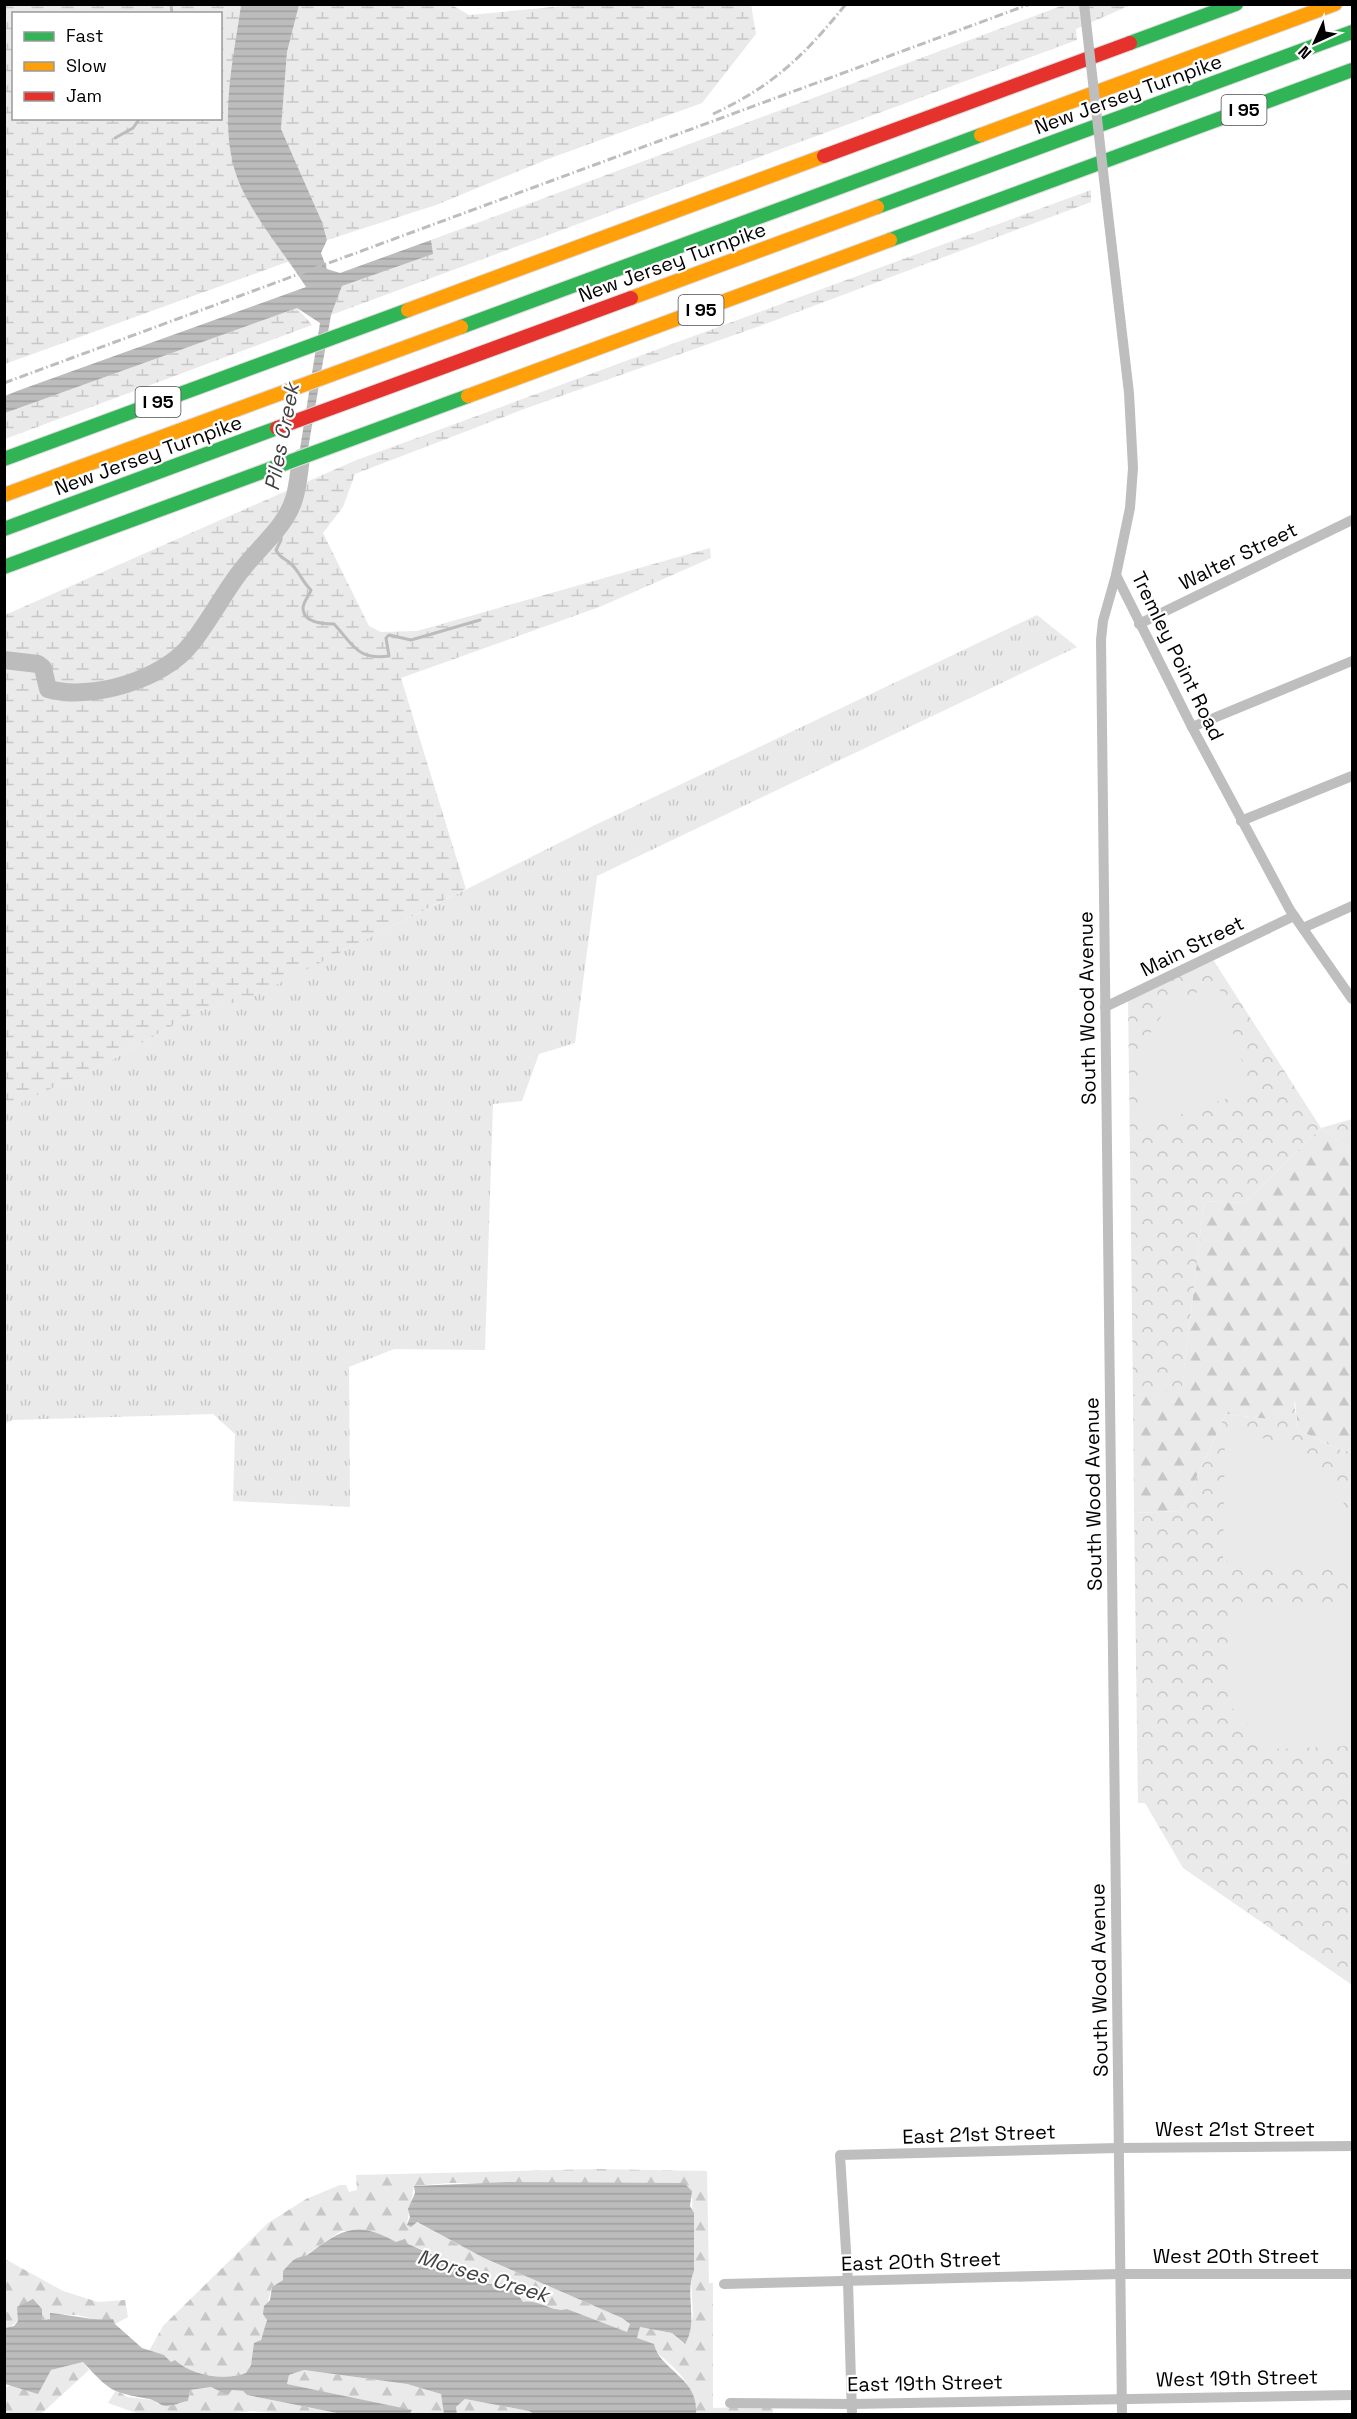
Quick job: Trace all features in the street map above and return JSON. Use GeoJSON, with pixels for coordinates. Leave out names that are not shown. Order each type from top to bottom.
{"type":"FeatureCollection","features":[{"type":"Feature","properties":{"kind":"highway","name":"I 95"},"geometry":{"type":"LineString","coordinates":[[4,459],[1236,4]]}},
{"type":"Feature","properties":{"kind":"highway","name":"New Jersey Turnpike"},"geometry":{"type":"LineString","coordinates":[[4,495],[1335,4]]}},
{"type":"Feature","properties":{"kind":"highway","name":"New Jersey Turnpike"},"geometry":{"type":"LineString","coordinates":[[4,529],[1353,32]]}},
{"type":"Feature","properties":{"kind":"highway","name":"I 95"},"geometry":{"type":"LineString","coordinates":[[4,567],[1353,70]]}},
{"type":"Feature","properties":{"kind":"street","name":"Tremley Point Road"},"geometry":{"type":"LineString","coordinates":[[1084,4],[1129,393],[1133,468],[1130,508],[1116,575],[1241,821],[1294,916],[1353,999]]}},
{"type":"Feature","properties":{"kind":"street","name":"Walter Street"},"geometry":{"type":"LineString","coordinates":[[1139,624],[1353,520]]}},
{"type":"Feature","properties":{"kind":"street","name":"South Wood Avenue"},"geometry":{"type":"LineString","coordinates":[[1116,575],[1103,621],[1101,640],[1122,2415]]}},
{"type":"Feature","properties":{"kind":"street"},"geometry":{"type":"LineString","coordinates":[[1192,727],[1353,662]]}},
{"type":"Feature","properties":{"kind":"street"},"geometry":{"type":"LineString","coordinates":[[1241,821],[1353,776]]}},
{"type":"Feature","properties":{"kind":"street"},"geometry":{"type":"LineString","coordinates":[[1303,928],[1353,906]]}},
{"type":"Feature","properties":{"kind":"street","name":"Main Street"},"geometry":{"type":"LineString","coordinates":[[1105,1007],[1294,916]]}},
{"type":"Feature","properties":{"kind":"street","name":"West 21st Street"},"geometry":{"type":"LineString","coordinates":[[1118,2148],[1353,2146]]}},
{"type":"Feature","properties":{"kind":"street","name":"East 21st Street"},"geometry":{"type":"LineString","coordinates":[[848,2282],[840,2156],[1118,2148]]}},
{"type":"Feature","properties":{"kind":"street","name":"West 20th Street"},"geometry":{"type":"LineString","coordinates":[[1120,2274],[1353,2274]]}},
{"type":"Feature","properties":{"kind":"street","name":"East 20th Street"},"geometry":{"type":"LineString","coordinates":[[723,2284],[1120,2274]]}},
{"type":"Feature","properties":{"kind":"street"},"geometry":{"type":"LineString","coordinates":[[848,2282],[852,2409]]}},
{"type":"Feature","properties":{"kind":"street","name":"West 19th Street"},"geometry":{"type":"LineString","coordinates":[[1122,2398],[1353,2395]]}},
{"type":"Feature","properties":{"kind":"street","name":"East 19th Street"},"geometry":{"type":"LineString","coordinates":[[729,2403],[852,2409],[1122,2398]]}},
{"type":"Feature","properties":{"kind":"green space"},"geometry":{"type":"Polygon","coordinates":[[[586,4],[751,5],[756,34],[702,103],[548,159],[436,205],[327,240],[322,222],[281,129],[287,52],[299,5],[452,5],[469,15],[586,4]]]}},
{"type":"Feature","properties":{"kind":"green space"},"geometry":{"type":"Polygon","coordinates":[[[5,5],[241,5],[236,44],[276,244],[290,261],[5,364],[5,5]]]}},
{"type":"Feature","properties":{"kind":"green space"},"geometry":{"type":"Polygon","coordinates":[[[1064,5],[1131,5],[1076,29],[1077,40],[331,315],[342,286],[432,254],[431,240],[1064,5]]]}},
{"type":"Feature","properties":{"kind":"green space"},"geometry":{"type":"Polygon","coordinates":[[[1091,190],[1091,202],[768,323],[524,409],[355,474],[343,507],[323,533],[369,626],[381,632],[417,631],[710,548],[711,558],[602,606],[401,678],[466,889],[246,1000],[200,1010],[108,1062],[5,1110],[5,615],[354,461],[1091,190]]]}},
{"type":"Feature","properties":{"kind":"green space"},"geometry":{"type":"Polygon","coordinates":[[[297,308],[312,325],[5,439],[5,413],[297,308]]]}},
{"type":"Feature","properties":{"kind":"green space"},"geometry":{"type":"Polygon","coordinates":[[[1037,615],[1077,647],[597,876],[575,1043],[539,1054],[522,1101],[493,1104],[485,1350],[394,1349],[349,1367],[350,1507],[233,1501],[235,1434],[213,1414],[13,1420],[5,1424],[4,1110],[108,1062],[200,1010],[246,999],[593,826],[1037,615]]]}},
{"type":"Feature","properties":{"kind":"green space"},"geometry":{"type":"Polygon","coordinates":[[[1212,958],[1321,1128],[1244,1203],[1204,1201],[1182,1388],[1133,1396],[1128,998],[1212,958]]]}},
{"type":"Feature","properties":{"kind":"green space"},"geometry":{"type":"Polygon","coordinates":[[[1218,984],[1251,1090],[1142,1128],[1137,1054],[1169,1004],[1218,984]]]}},
{"type":"Feature","properties":{"kind":"green space"},"geometry":{"type":"Polygon","coordinates":[[[1352,1119],[1352,1151],[1321,1128],[1352,1119]]]}},
{"type":"Feature","properties":{"kind":"green space"},"geometry":{"type":"Polygon","coordinates":[[[1321,1128],[1352,1151],[1352,1447],[1345,1452],[1298,1430],[1295,1402],[1267,1419],[1226,1414],[1181,1511],[1134,1513],[1133,1396],[1182,1387],[1204,1201],[1244,1203],[1321,1128]]]}},
{"type":"Feature","properties":{"kind":"green space"},"geometry":{"type":"Polygon","coordinates":[[[1294,1402],[1298,1430],[1345,1452],[1352,1447],[1352,1985],[1183,1868],[1145,1803],[1138,1803],[1134,1513],[1181,1511],[1226,1414],[1267,1419],[1294,1402]]]}},
{"type":"Feature","properties":{"kind":"green space"},"geometry":{"type":"Polygon","coordinates":[[[1238,1431],[1289,1448],[1309,1459],[1325,1472],[1337,1489],[1346,1509],[1351,1534],[1352,1564],[1223,1561],[1225,1435],[1238,1431]]]}},
{"type":"Feature","properties":{"kind":"green space"},"geometry":{"type":"Polygon","coordinates":[[[1228,1602],[1352,1607],[1352,1746],[1274,1749],[1228,1704],[1228,1602]]]}},
{"type":"Feature","properties":{"kind":"green space"},"geometry":{"type":"Polygon","coordinates":[[[595,2169],[707,2171],[709,2283],[713,2283],[713,2408],[773,2406],[773,2414],[696,2414],[695,2402],[685,2380],[657,2352],[637,2338],[640,2327],[672,2333],[684,2344],[693,2316],[692,2198],[585,2183],[449,2183],[414,2186],[407,2224],[411,2227],[416,2222],[484,2258],[622,2318],[630,2324],[627,2332],[567,2309],[556,2309],[535,2302],[523,2302],[500,2285],[481,2283],[457,2265],[447,2263],[440,2257],[419,2248],[396,2242],[372,2231],[341,2231],[303,2257],[283,2280],[272,2287],[267,2304],[266,2326],[247,2373],[229,2377],[209,2376],[190,2370],[175,2360],[171,2362],[164,2355],[149,2351],[163,2326],[268,2223],[306,2199],[340,2185],[346,2185],[349,2192],[357,2190],[356,2175],[595,2169]]]}},
{"type":"Feature","properties":{"kind":"green space"},"geometry":{"type":"Polygon","coordinates":[[[5,2259],[63,2291],[98,2302],[125,2300],[128,2317],[115,2324],[77,2315],[50,2314],[50,2319],[42,2320],[40,2317],[18,2321],[7,2329],[5,2328],[5,2259]]]}},
{"type":"Feature","properties":{"kind":"green space"},"geometry":{"type":"Polygon","coordinates":[[[83,2362],[89,2370],[41,2414],[5,2414],[4,2384],[7,2387],[51,2370],[83,2362]]]}},
{"type":"Feature","properties":{"kind":"green space"},"geometry":{"type":"Polygon","coordinates":[[[304,2370],[407,2384],[441,2394],[445,2412],[444,2414],[410,2414],[412,2411],[287,2384],[289,2375],[304,2370]]]}},
{"type":"Feature","properties":{"kind":"green space"},"geometry":{"type":"Polygon","coordinates":[[[211,2387],[228,2394],[232,2390],[243,2391],[247,2395],[342,2414],[251,2411],[229,2414],[139,2414],[108,2403],[116,2390],[127,2397],[152,2400],[168,2406],[188,2401],[190,2390],[211,2387]]]}},
{"type":"Feature","properties":{"kind":"green space"},"geometry":{"type":"Polygon","coordinates":[[[465,2399],[530,2411],[534,2414],[457,2414],[456,2407],[465,2399]]]}},
{"type":"Feature","properties":{"kind":"shaded area"},"geometry":{"type":"Polygon","coordinates":[[[241,5],[299,5],[287,52],[281,129],[322,222],[327,240],[321,253],[327,269],[340,273],[431,240],[433,254],[342,286],[331,315],[303,478],[289,487],[296,474],[320,323],[297,308],[5,413],[5,396],[306,287],[255,213],[241,187],[233,165],[229,143],[229,97],[241,5]]]}},
{"type":"Feature","properties":{"kind":"shaded area"},"geometry":{"type":"Polygon","coordinates":[[[508,2182],[684,2183],[692,2191],[690,2206],[694,2213],[694,2271],[690,2289],[691,2326],[689,2335],[685,2344],[672,2333],[640,2327],[637,2338],[654,2344],[664,2361],[686,2383],[692,2391],[696,2414],[534,2414],[529,2411],[465,2399],[456,2407],[457,2414],[444,2414],[441,2394],[407,2384],[304,2370],[289,2375],[287,2384],[412,2410],[410,2414],[342,2414],[247,2395],[243,2391],[232,2390],[228,2395],[211,2387],[190,2390],[188,2401],[166,2406],[112,2389],[105,2385],[83,2362],[51,2370],[38,2394],[5,2384],[5,2328],[14,2326],[18,2321],[17,2307],[33,2299],[42,2309],[42,2320],[50,2319],[50,2313],[90,2319],[113,2319],[115,2324],[142,2348],[164,2355],[171,2362],[175,2360],[190,2370],[219,2377],[246,2373],[251,2365],[254,2343],[261,2340],[267,2320],[263,2314],[264,2306],[270,2300],[272,2287],[283,2280],[283,2271],[295,2259],[307,2255],[331,2238],[350,2230],[360,2229],[371,2231],[396,2242],[405,2239],[408,2244],[457,2265],[481,2283],[500,2285],[516,2292],[523,2302],[535,2302],[561,2310],[567,2309],[627,2332],[630,2324],[622,2318],[484,2258],[417,2222],[411,2227],[407,2225],[410,2217],[408,2209],[415,2193],[414,2186],[508,2182]]]}},
{"type":"Feature","properties":{"kind":"waterway"},"geometry":{"type":"LineString","coordinates":[[171,4],[172,12]]}},
{"type":"Feature","properties":{"kind":"waterway"},"geometry":{"type":"LineString","coordinates":[[115,138],[133,128],[139,120]]}},
{"type":"Feature","properties":{"kind":"waterway","name":"Piles Creek"},"geometry":{"type":"LineString","coordinates":[[4,660],[38,664],[43,668],[48,689],[65,692],[105,690],[145,677],[163,668],[179,657],[191,644],[244,566],[284,520],[295,494],[301,458]]}},
{"type":"Feature","properties":{"kind":"waterway"},"geometry":{"type":"LineString","coordinates":[[281,524],[281,540],[276,550],[293,566],[311,590],[303,606],[306,617],[315,622],[334,624],[362,653],[369,656],[389,656],[386,638],[389,635],[411,640],[480,620]]}},
{"type":"Feature","properties":{"kind":"railway"},"geometry":{"type":"LineString","coordinates":[[713,114],[753,92],[786,68],[816,39],[846,4]]}},
{"type":"Feature","properties":{"kind":"railway"},"geometry":{"type":"LineString","coordinates":[[4,383],[1030,4]]}},
{"type":"Feature","properties":{"kind":"traffic: fast"},"geometry":{"type":"LineString","coordinates":[[1130,43],[1236,4]]}},
{"type":"Feature","properties":{"kind":"traffic: fast"},"geometry":{"type":"LineString","coordinates":[[877,207],[1352,32]]}},
{"type":"Feature","properties":{"kind":"traffic: fast"},"geometry":{"type":"LineString","coordinates":[[890,240],[1352,70]]}},
{"type":"Feature","properties":{"kind":"traffic: fast"},"geometry":{"type":"LineString","coordinates":[[461,327],[981,135]]}},
{"type":"Feature","properties":{"kind":"traffic: fast"},"geometry":{"type":"LineString","coordinates":[[4,459],[408,310]]}},
{"type":"Feature","properties":{"kind":"traffic: fast"},"geometry":{"type":"LineString","coordinates":[[4,567],[468,396]]}},
{"type":"Feature","properties":{"kind":"traffic: fast"},"geometry":{"type":"LineString","coordinates":[[4,529],[277,428]]}},
{"type":"Feature","properties":{"kind":"traffic: slow"},"geometry":{"type":"LineString","coordinates":[[981,135],[1335,4]]}},
{"type":"Feature","properties":{"kind":"traffic: slow"},"geometry":{"type":"LineString","coordinates":[[408,310],[824,156]]}},
{"type":"Feature","properties":{"kind":"traffic: slow"},"geometry":{"type":"LineString","coordinates":[[631,298],[877,207]]}},
{"type":"Feature","properties":{"kind":"traffic: slow"},"geometry":{"type":"LineString","coordinates":[[468,396],[890,240]]}},
{"type":"Feature","properties":{"kind":"traffic: slow"},"geometry":{"type":"LineString","coordinates":[[4,495],[461,327]]}},
{"type":"Feature","properties":{"kind":"traffic: jam"},"geometry":{"type":"LineString","coordinates":[[824,156],[1130,43]]}},
{"type":"Feature","properties":{"kind":"traffic: jam"},"geometry":{"type":"LineString","coordinates":[[277,428],[631,298]]}},
{"type":"Feature","properties":{"kind":"water label","name":"Morses Creek"},"geometry":{"type":"Point","coordinates":[483,2276]}}]}
